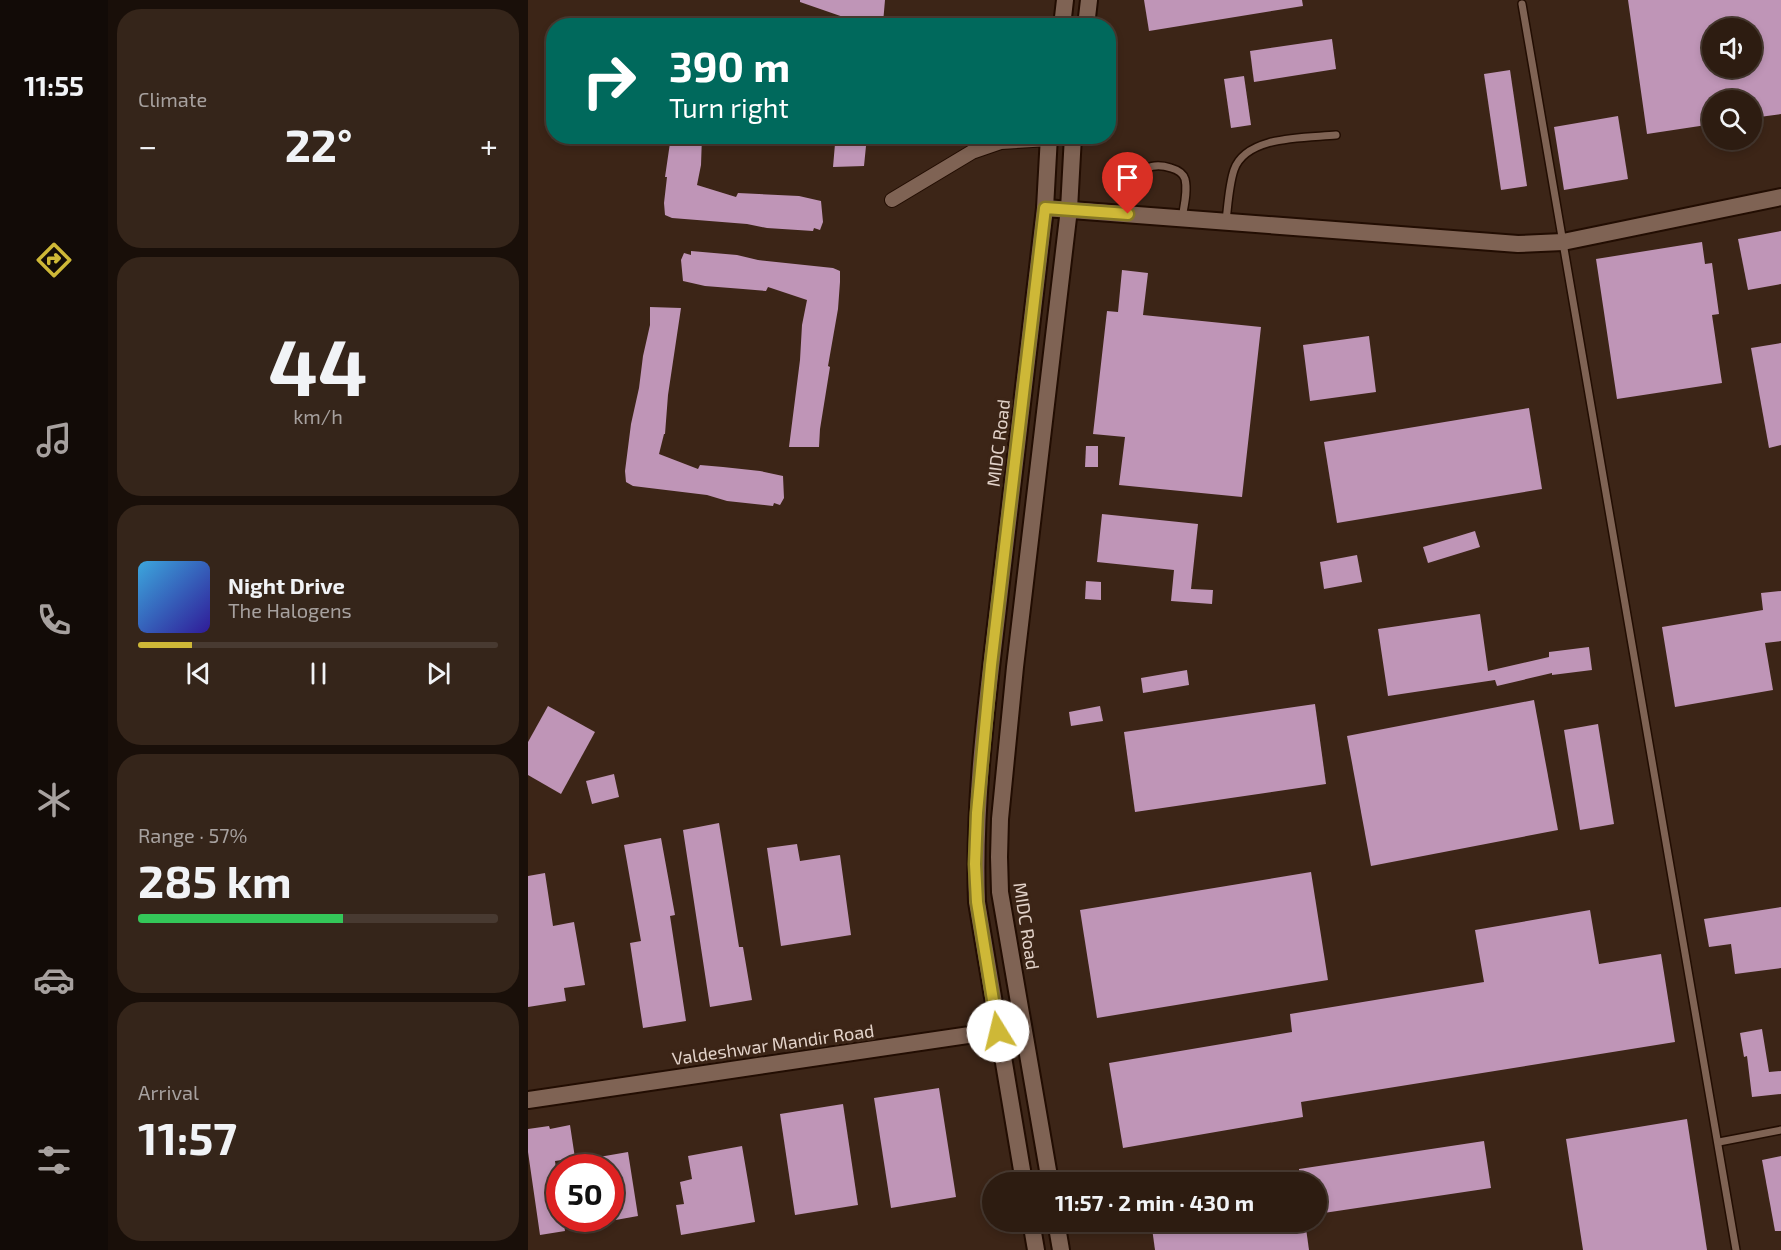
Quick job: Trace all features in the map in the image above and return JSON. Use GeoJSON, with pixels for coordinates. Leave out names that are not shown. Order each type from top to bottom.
{"type":"FeatureCollection","features":[{"type":"Feature","properties":{"kind":"main road"},"geometry":{"type":"LineString","coordinates":[[1063,18],[1065,0]]}},
{"type":"Feature","properties":{"kind":"main road"},"geometry":{"type":"LineString","coordinates":[[1087,18],[1089,0]]}},
{"type":"Feature","properties":{"kind":"main road","name":"MIDC Road"},"geometry":{"type":"LineString","coordinates":[[1022,1172],[977,902],[975,864],[977,813],[991,665],[1045,208],[1049,144]]}},
{"type":"Feature","properties":{"kind":"main road","name":"MIDC Road"},"geometry":{"type":"LineString","coordinates":[[1048,1172],[1000,892],[1000,819],[1015,667],[1069,209],[1073,144]]}},
{"type":"Feature","properties":{"kind":"main road"},"geometry":{"type":"LineString","coordinates":[[1045,208],[1518,244],[1563,242],[1781,197]]}},
{"type":"Feature","properties":{"kind":"main road","name":"Valdeshwar Mandir Road"},"geometry":{"type":"LineString","coordinates":[[528,1100],[1023,1027]]}},
{"type":"Feature","properties":{"kind":"main road"},"geometry":{"type":"LineString","coordinates":[[1033,1232],[1036,1250]]}},
{"type":"Feature","properties":{"kind":"main road"},"geometry":{"type":"LineString","coordinates":[[1058,1232],[1061,1250]]}},
{"type":"Feature","properties":{"kind":"street"},"geometry":{"type":"LineString","coordinates":[[892,200],[972,152],[995,144]]}},
{"type":"Feature","properties":{"kind":"lane"},"geometry":{"type":"LineString","coordinates":[[1522,4],[1736,1250]]}},
{"type":"Feature","properties":{"kind":"lane"},"geometry":{"type":"LineString","coordinates":[[1226,221],[1234,168],[1245,153],[1269,142],[1336,135]]}},
{"type":"Feature","properties":{"kind":"lane"},"geometry":{"type":"LineString","coordinates":[[1128,214],[1130,199],[1139,175],[1146,168],[1155,165],[1179,170],[1185,177],[1182,218]]}},
{"type":"Feature","properties":{"kind":"lane"},"geometry":{"type":"LineString","coordinates":[[1719,1142],[1781,1130]]}},
{"type":"Feature","properties":{"kind":"building"},"geometry":{"type":"Polygon","coordinates":[[[800,0],[885,0],[883,18],[846,18],[800,2],[800,0]]]}},
{"type":"Feature","properties":{"kind":"building"},"geometry":{"type":"Polygon","coordinates":[[[1144,0],[1302,0],[1303,6],[1149,31],[1144,0]]]}},
{"type":"Feature","properties":{"kind":"building"},"geometry":{"type":"Polygon","coordinates":[[[1628,0],[1781,0],[1781,114],[1762,117],[1762,90],[1702,90],[1702,126],[1647,134],[1628,0]]]}},
{"type":"Feature","properties":{"kind":"building"},"geometry":{"type":"Polygon","coordinates":[[[1332,39],[1336,69],[1254,82],[1250,51],[1332,39]]]}},
{"type":"Feature","properties":{"kind":"building"},"geometry":{"type":"Polygon","coordinates":[[[1510,70],[1527,186],[1501,190],[1484,74],[1510,70]]]}},
{"type":"Feature","properties":{"kind":"building"},"geometry":{"type":"Polygon","coordinates":[[[1244,76],[1251,125],[1231,128],[1224,79],[1244,76]]]}},
{"type":"Feature","properties":{"kind":"building"},"geometry":{"type":"Polygon","coordinates":[[[1618,116],[1628,179],[1564,190],[1554,127],[1618,116]]]}},
{"type":"Feature","properties":{"kind":"building"},"geometry":{"type":"Polygon","coordinates":[[[670,144],[702,144],[697,185],[736,197],[738,193],[799,196],[821,201],[823,222],[820,230],[814,228],[813,231],[672,218],[665,215],[667,177],[665,177],[670,144]]]}},
{"type":"Feature","properties":{"kind":"building"},"geometry":{"type":"Polygon","coordinates":[[[835,144],[866,144],[864,166],[833,167],[835,144]]]}},
{"type":"Feature","properties":{"kind":"building"},"geometry":{"type":"Polygon","coordinates":[[[1781,231],[1781,284],[1748,290],[1738,239],[1781,231]]]}},
{"type":"Feature","properties":{"kind":"building"},"geometry":{"type":"Polygon","coordinates":[[[1702,242],[1705,264],[1712,263],[1719,314],[1712,315],[1722,383],[1617,399],[1596,259],[1702,242]]]}},
{"type":"Feature","properties":{"kind":"building"},"geometry":{"type":"Polygon","coordinates":[[[691,251],[737,255],[758,260],[833,268],[840,271],[838,309],[828,366],[830,367],[819,447],[789,447],[802,325],[807,300],[768,287],[766,291],[705,286],[683,281],[681,260],[684,253],[691,255],[691,251]]]}},
{"type":"Feature","properties":{"kind":"building"},"geometry":{"type":"Polygon","coordinates":[[[1122,270],[1148,273],[1143,315],[1261,327],[1242,497],[1119,485],[1125,437],[1093,434],[1107,311],[1118,312],[1122,270]]]}},
{"type":"Feature","properties":{"kind":"building"},"geometry":{"type":"Polygon","coordinates":[[[650,307],[681,308],[668,395],[665,434],[659,454],[698,469],[700,465],[760,471],[783,476],[784,498],[780,505],[727,501],[707,495],[633,486],[626,482],[625,471],[631,424],[650,325],[650,307]]]}},
{"type":"Feature","properties":{"kind":"building"},"geometry":{"type":"Polygon","coordinates":[[[1369,336],[1376,392],[1310,401],[1303,345],[1369,336]]]}},
{"type":"Feature","properties":{"kind":"building"},"geometry":{"type":"Polygon","coordinates":[[[1781,343],[1781,445],[1769,448],[1751,348],[1781,343]]]}},
{"type":"Feature","properties":{"kind":"building"},"geometry":{"type":"Polygon","coordinates":[[[1529,408],[1542,489],[1337,523],[1324,442],[1529,408]]]}},
{"type":"Feature","properties":{"kind":"building"},"geometry":{"type":"Polygon","coordinates":[[[1086,446],[1098,446],[1098,467],[1085,467],[1086,446]]]}},
{"type":"Feature","properties":{"kind":"building"},"geometry":{"type":"Polygon","coordinates":[[[1102,514],[1198,524],[1191,589],[1213,590],[1212,604],[1171,601],[1174,570],[1097,562],[1102,514]]]}},
{"type":"Feature","properties":{"kind":"building"},"geometry":{"type":"Polygon","coordinates":[[[1475,531],[1480,547],[1428,563],[1423,547],[1475,531]]]}},
{"type":"Feature","properties":{"kind":"building"},"geometry":{"type":"Polygon","coordinates":[[[1357,555],[1362,582],[1324,589],[1320,562],[1357,555]]]}},
{"type":"Feature","properties":{"kind":"building"},"geometry":{"type":"Polygon","coordinates":[[[1086,581],[1101,582],[1101,600],[1085,599],[1086,581]]]}},
{"type":"Feature","properties":{"kind":"building"},"geometry":{"type":"Polygon","coordinates":[[[1781,591],[1781,641],[1765,643],[1773,690],[1675,707],[1662,627],[1763,610],[1761,593],[1781,591]]]}},
{"type":"Feature","properties":{"kind":"building"},"geometry":{"type":"Polygon","coordinates":[[[1480,614],[1488,671],[1549,657],[1549,652],[1589,647],[1592,670],[1552,675],[1552,673],[1497,686],[1495,680],[1388,696],[1378,629],[1480,614]]]}},
{"type":"Feature","properties":{"kind":"building"},"geometry":{"type":"Polygon","coordinates":[[[1187,670],[1189,685],[1143,693],[1141,678],[1187,670]]]}},
{"type":"Feature","properties":{"kind":"building"},"geometry":{"type":"Polygon","coordinates":[[[1534,700],[1558,830],[1371,866],[1347,736],[1534,700]]]}},
{"type":"Feature","properties":{"kind":"building"},"geometry":{"type":"Polygon","coordinates":[[[1315,704],[1326,784],[1135,812],[1124,732],[1315,704]]]}},
{"type":"Feature","properties":{"kind":"building"},"geometry":{"type":"Polygon","coordinates":[[[548,706],[595,732],[561,794],[528,775],[528,742],[548,706]]]}},
{"type":"Feature","properties":{"kind":"building"},"geometry":{"type":"Polygon","coordinates":[[[1100,706],[1103,721],[1071,726],[1069,712],[1100,706]]]}},
{"type":"Feature","properties":{"kind":"building"},"geometry":{"type":"Polygon","coordinates":[[[1598,724],[1614,824],[1580,830],[1564,730],[1598,724]]]}},
{"type":"Feature","properties":{"kind":"building"},"geometry":{"type":"Polygon","coordinates":[[[614,774],[619,797],[592,804],[586,781],[614,774]]]}},
{"type":"Feature","properties":{"kind":"building"},"geometry":{"type":"Polygon","coordinates":[[[719,823],[739,947],[743,947],[752,1000],[710,1007],[683,830],[719,823]]]}},
{"type":"Feature","properties":{"kind":"building"},"geometry":{"type":"Polygon","coordinates":[[[661,838],[675,915],[670,916],[686,1021],[643,1028],[630,943],[641,941],[624,845],[661,838]]]}},
{"type":"Feature","properties":{"kind":"building"},"geometry":{"type":"Polygon","coordinates":[[[797,844],[800,861],[840,855],[851,935],[781,946],[767,848],[797,844]]]}},
{"type":"Feature","properties":{"kind":"building"},"geometry":{"type":"Polygon","coordinates":[[[1311,872],[1328,980],[1097,1018],[1080,910],[1311,872]]]}},
{"type":"Feature","properties":{"kind":"building"},"geometry":{"type":"Polygon","coordinates":[[[545,873],[553,926],[574,922],[585,985],[564,988],[566,1001],[528,1007],[528,876],[545,873]]]}},
{"type":"Feature","properties":{"kind":"building"},"geometry":{"type":"Polygon","coordinates":[[[1781,907],[1781,968],[1735,974],[1731,944],[1709,947],[1704,919],[1781,907]]]}},
{"type":"Feature","properties":{"kind":"building"},"geometry":{"type":"Polygon","coordinates":[[[1590,910],[1599,964],[1661,954],[1675,1042],[1301,1102],[1303,1117],[1123,1148],[1109,1063],[1292,1032],[1290,1014],[1484,982],[1475,930],[1590,910]]]}},
{"type":"Feature","properties":{"kind":"building"},"geometry":{"type":"Polygon","coordinates":[[[1762,1029],[1769,1072],[1781,1071],[1781,1094],[1752,1097],[1747,1056],[1744,1057],[1740,1033],[1762,1029]]]}},
{"type":"Feature","properties":{"kind":"building"},"geometry":{"type":"Polygon","coordinates":[[[939,1088],[956,1197],[891,1208],[874,1098],[939,1088]]]}},
{"type":"Feature","properties":{"kind":"building"},"geometry":{"type":"Polygon","coordinates":[[[843,1104],[858,1205],[795,1215],[780,1114],[843,1104]]]}},
{"type":"Feature","properties":{"kind":"building"},"geometry":{"type":"Polygon","coordinates":[[[1687,1119],[1707,1250],[1583,1250],[1566,1139],[1687,1119]]]}},
{"type":"Feature","properties":{"kind":"building"},"geometry":{"type":"Polygon","coordinates":[[[570,1125],[574,1154],[546,1154],[546,1232],[559,1232],[540,1235],[528,1152],[528,1129],[549,1126],[550,1129],[570,1125]]]}},
{"type":"Feature","properties":{"kind":"building"},"geometry":{"type":"Polygon","coordinates":[[[1484,1141],[1491,1188],[1327,1213],[1327,1172],[1299,1172],[1299,1169],[1484,1141]]]}},
{"type":"Feature","properties":{"kind":"building"},"geometry":{"type":"Polygon","coordinates":[[[742,1146],[755,1222],[681,1235],[676,1205],[684,1204],[680,1182],[692,1179],[688,1156],[742,1146]]]}},
{"type":"Feature","properties":{"kind":"building"},"geometry":{"type":"Polygon","coordinates":[[[628,1152],[638,1216],[624,1218],[624,1154],[616,1154],[628,1152]]]}},
{"type":"Feature","properties":{"kind":"building"},"geometry":{"type":"Polygon","coordinates":[[[1781,1156],[1781,1231],[1775,1231],[1762,1160],[1781,1156]]]}},
{"type":"Feature","properties":{"kind":"building"},"geometry":{"type":"Polygon","coordinates":[[[1153,1232],[1307,1232],[1309,1250],[1155,1250],[1153,1232]]]}},
{"type":"Feature","properties":{"kind":"route"},"geometry":{"type":"LineString","coordinates":[[998,1031],[977,902],[975,864],[977,813],[991,665],[1045,208],[1128,214]]}}]}
